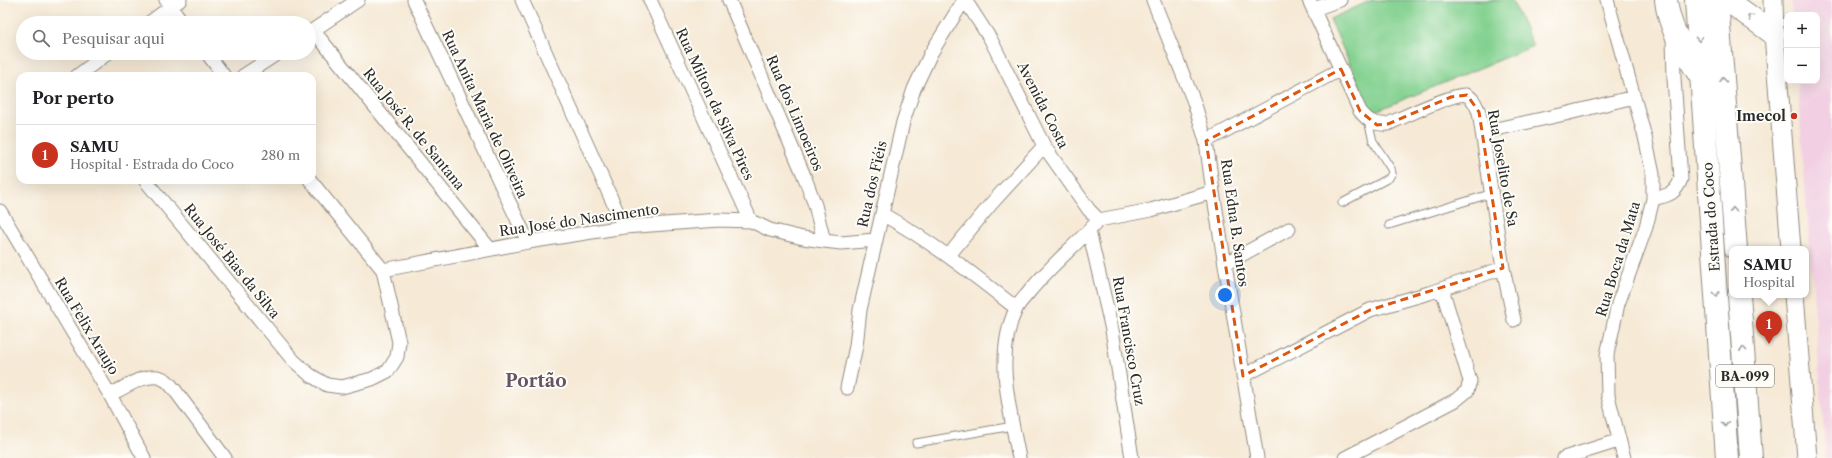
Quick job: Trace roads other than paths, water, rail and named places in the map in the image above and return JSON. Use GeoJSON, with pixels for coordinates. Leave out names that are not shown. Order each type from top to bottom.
{"type":"FeatureCollection","features":[{"type":"Feature","properties":{"kind":"highway"},"geometry":{"type":"LineString","coordinates":[[1666,0],[1673,29],[1679,43],[1701,78]]}},
{"type":"Feature","properties":{"kind":"highway","name":"Estrada do Coco"},"geometry":{"type":"LineString","coordinates":[[1696,0],[1727,458]]}},
{"type":"Feature","properties":{"kind":"highway","name":"Estrada do Coco"},"geometry":{"type":"LineString","coordinates":[[1717,0],[1736,246]]}},
{"type":"Feature","properties":{"kind":"highway"},"geometry":{"type":"LineString","coordinates":[[1727,0],[1774,34]]}},
{"type":"Feature","properties":{"kind":"highway","name":"BA-099"},"geometry":{"type":"LineString","coordinates":[[1739,298],[1751,458]]}},
{"type":"Feature","properties":{"kind":"street"},"geometry":{"type":"LineString","coordinates":[[316,28],[358,0]]}},
{"type":"Feature","properties":{"kind":"street","name":"Rua Anita Maria de Oliveira"},"geometry":{"type":"LineString","coordinates":[[414,0],[528,242]]}},
{"type":"Feature","properties":{"kind":"street"},"geometry":{"type":"LineString","coordinates":[[522,0],[624,227]]}},
{"type":"Feature","properties":{"kind":"street","name":"Rua Milton da Silva Pires"},"geometry":{"type":"LineString","coordinates":[[650,0],[751,221]]}},
{"type":"Feature","properties":{"kind":"street","name":"Rua dos Limoeiros"},"geometry":{"type":"LineString","coordinates":[[729,0],[805,178],[815,205],[824,241]]}},
{"type":"Feature","properties":{"kind":"street","name":"Avenida Costa"},"geometry":{"type":"LineString","coordinates":[[965,0],[991,40],[1044,146],[1089,210],[1099,220]]}},
{"type":"Feature","properties":{"kind":"street","name":"Rua dos Fiéis"},"geometry":{"type":"LineString","coordinates":[[847,388],[856,346],[860,310],[903,122],[914,89],[931,53],[950,21],[965,0]]}},
{"type":"Feature","properties":{"kind":"street","name":"Rua Edna B. Santos"},"geometry":{"type":"LineString","coordinates":[[1153,0],[1194,102],[1206,141],[1257,458]]}},
{"type":"Feature","properties":{"kind":"street"},"geometry":{"type":"LineString","coordinates":[[1340,0],[1311,5],[1364,116]]}},
{"type":"Feature","properties":{"kind":"street","name":"Rua Boca da Mata"},"geometry":{"type":"LineString","coordinates":[[1607,0],[1645,137],[1653,174],[1653,199],[1646,227],[1618,304],[1607,355],[1608,396],[1618,441],[1624,458]]}},
{"type":"Feature","properties":{"kind":"street"},"geometry":{"type":"LineString","coordinates":[[1773,0],[1774,34],[1790,246]]}},
{"type":"Feature","properties":{"kind":"street"},"geometry":{"type":"LineString","coordinates":[[157,16],[172,2],[179,16]]}},
{"type":"Feature","properties":{"kind":"street"},"geometry":{"type":"LineString","coordinates":[[1653,199],[1672,193],[1678,187],[1681,179],[1674,78],[1673,29]]}},
{"type":"Feature","properties":{"kind":"street","name":"Rua José R. de Santana"},"geometry":{"type":"LineString","coordinates":[[316,37],[490,249]]}},
{"type":"Feature","properties":{"kind":"street"},"geometry":{"type":"LineString","coordinates":[[82,72],[99,60]]}},
{"type":"Feature","properties":{"kind":"street"},"geometry":{"type":"LineString","coordinates":[[211,60],[221,72]]}},
{"type":"Feature","properties":{"kind":"street"},"geometry":{"type":"LineString","coordinates":[[249,72],[267,60]]}},
{"type":"Feature","properties":{"kind":"street"},"geometry":{"type":"LineString","coordinates":[[1206,141],[1341,69]]}},
{"type":"Feature","properties":{"kind":"street","name":"Rua Joselito de Sa"},"geometry":{"type":"LineString","coordinates":[[1364,116],[1377,125],[1388,124],[1451,97],[1462,94],[1473,100],[1479,112],[1504,268],[1514,320]]}},
{"type":"Feature","properties":{"kind":"street"},"geometry":{"type":"LineString","coordinates":[[1482,132],[1634,97]]}},
{"type":"Feature","properties":{"kind":"street"},"geometry":{"type":"LineString","coordinates":[[948,255],[990,204],[1044,146]]}},
{"type":"Feature","properties":{"kind":"street","name":"Rua José Bias da Silva"},"geometry":{"type":"LineString","coordinates":[[148,184],[279,344],[310,375],[327,385],[342,387],[372,379],[388,371],[397,357],[399,342],[383,270]]}},
{"type":"Feature","properties":{"kind":"street"},"geometry":{"type":"LineString","coordinates":[[313,184],[383,270]]}},
{"type":"Feature","properties":{"kind":"street"},"geometry":{"type":"LineString","coordinates":[[1019,458],[1006,381],[1004,358],[1007,338],[1016,308],[1061,257],[1099,220],[1151,210],[1213,192]]}},
{"type":"Feature","properties":{"kind":"street","name":"Rua Felix Araujo"},"geometry":{"type":"LineString","coordinates":[[0,211],[110,395],[144,458]]}},
{"type":"Feature","properties":{"kind":"street"},"geometry":{"type":"LineString","coordinates":[[882,214],[920,235],[1016,308]]}},
{"type":"Feature","properties":{"kind":"street","name":"Rua José do Nascimento"},"geometry":{"type":"LineString","coordinates":[[383,270],[528,242],[624,227],[719,220],[751,221],[770,230],[824,241],[841,243],[875,240]]}},
{"type":"Feature","properties":{"kind":"street"},"geometry":{"type":"LineString","coordinates":[[1225,264],[1289,229]]}},
{"type":"Feature","properties":{"kind":"street","name":"Rua Francisco Cruz"},"geometry":{"type":"LineString","coordinates":[[1089,231],[1112,330],[1132,458]]}},
{"type":"Feature","properties":{"kind":"street"},"geometry":{"type":"LineString","coordinates":[[1243,376],[1370,310],[1442,289],[1504,268]]}},
{"type":"Feature","properties":{"kind":"street"},"geometry":{"type":"LineString","coordinates":[[1345,458],[1456,400],[1467,391],[1470,381],[1442,289]]}},
{"type":"Feature","properties":{"kind":"street"},"geometry":{"type":"LineString","coordinates":[[1794,298],[1807,458]]}},
{"type":"Feature","properties":{"kind":"street"},"geometry":{"type":"LineString","coordinates":[[110,395],[148,377],[158,377],[165,380],[174,389],[225,458]]}},
{"type":"Feature","properties":{"kind":"street"},"geometry":{"type":"LineString","coordinates":[[1564,458],[1618,441]]}},
{"type":"Feature","properties":{"kind":"lane"},"geometry":{"type":"LineString","coordinates":[[1342,203],[1389,178],[1392,173],[1373,141],[1364,116]]}},
{"type":"Feature","properties":{"kind":"lane"},"geometry":{"type":"LineString","coordinates":[[1389,225],[1493,192]]}},
{"type":"Feature","properties":{"kind":"lane"},"geometry":{"type":"LineString","coordinates":[[916,443],[1013,426]]}},
{"type":"Feature","properties":{"kind":"place","name":"Imecol"},"geometry":{"type":"Point","coordinates":[1794,116]}},
{"type":"Feature","properties":{"kind":"place","name":"SAMU"},"geometry":{"type":"Point","coordinates":[1769,344]}},
{"type":"Feature","properties":{"kind":"district","name":"Portão"},"geometry":{"type":"Point","coordinates":[536,381]}}]}
